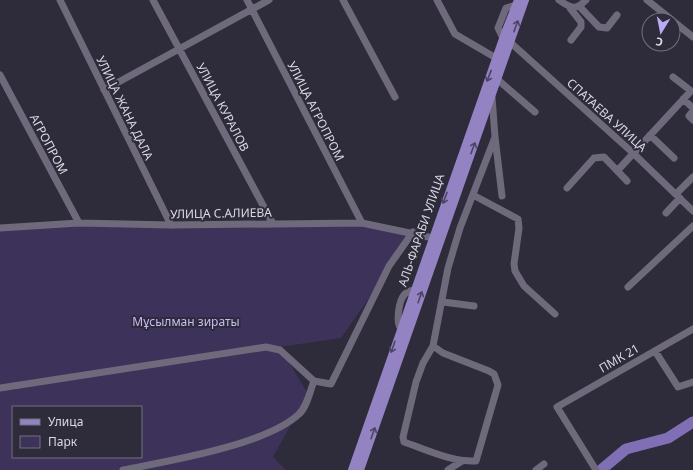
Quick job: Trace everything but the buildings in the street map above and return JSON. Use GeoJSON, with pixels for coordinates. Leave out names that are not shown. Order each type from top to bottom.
{"type":"FeatureCollection","features":[{"type":"Feature","properties":{"kind":"main road","name":"АЛЬ-ФАРАБИ УЛИЦА"},"geometry":{"type":"LineString","coordinates":[[352,470],[400,327],[496,58],[525,0]]}},
{"type":"Feature","properties":{"kind":"main road","name":"АЛЬ-ФАРАБИ УЛИЦА"},"geometry":{"type":"LineString","coordinates":[[360,470],[497,79],[517,2]]}},
{"type":"Feature","properties":{"kind":"street","name":"УЛИЦА ЖАНА ДАЛА"},"geometry":{"type":"LineString","coordinates":[[60,0],[171,225]]}},
{"type":"Feature","properties":{"kind":"street","name":"УЛИЦА КУРАЛОВ"},"geometry":{"type":"LineString","coordinates":[[153,0],[273,224]]}},
{"type":"Feature","properties":{"kind":"street","name":"УЛИЦА АГРОПРОМ"},"geometry":{"type":"LineString","coordinates":[[247,0],[362,223]]}},
{"type":"Feature","properties":{"kind":"street"},"geometry":{"type":"LineString","coordinates":[[104,90],[269,0]]}},
{"type":"Feature","properties":{"kind":"street"},"geometry":{"type":"LineString","coordinates":[[343,0],[395,98]]}},
{"type":"Feature","properties":{"kind":"street"},"geometry":{"type":"LineString","coordinates":[[437,0],[455,34],[496,58]]}},
{"type":"Feature","properties":{"kind":"street"},"geometry":{"type":"LineString","coordinates":[[559,0],[570,8],[581,22],[582,28],[571,40]]}},
{"type":"Feature","properties":{"kind":"street"},"geometry":{"type":"LineString","coordinates":[[570,8],[580,7],[586,0]]}},
{"type":"Feature","properties":{"kind":"street"},"geometry":{"type":"LineString","coordinates":[[648,0],[663,12]]}},
{"type":"Feature","properties":{"kind":"street"},"geometry":{"type":"LineString","coordinates":[[580,7],[599,27],[607,28],[617,15]]}},
{"type":"Feature","properties":{"kind":"street"},"geometry":{"type":"LineString","coordinates":[[681,27],[693,37]]}},
{"type":"Feature","properties":{"kind":"street","name":"СПАТАЕВА УЛИЦА"},"geometry":{"type":"LineString","coordinates":[[506,40],[633,153],[693,211]]}},
{"type":"Feature","properties":{"kind":"street","name":"АГРОПРОМ"},"geometry":{"type":"LineString","coordinates":[[0,75],[79,223]]}},
{"type":"Feature","properties":{"kind":"street"},"geometry":{"type":"LineString","coordinates":[[618,170],[692,91],[673,77]]}},
{"type":"Feature","properties":{"kind":"street"},"geometry":{"type":"LineString","coordinates":[[497,79],[535,112]]}},
{"type":"Feature","properties":{"kind":"street"},"geometry":{"type":"LineString","coordinates":[[491,95],[494,137],[502,196]]}},
{"type":"Feature","properties":{"kind":"street"},"geometry":{"type":"LineString","coordinates":[[683,99],[693,110],[689,116],[693,120]]}},
{"type":"Feature","properties":{"kind":"street"},"geometry":{"type":"LineString","coordinates":[[650,135],[674,158]]}},
{"type":"Feature","properties":{"kind":"street"},"geometry":{"type":"LineString","coordinates":[[433,346],[443,353],[489,370],[494,374],[498,385],[476,461],[462,461],[404,442],[402,437],[416,382],[423,363],[433,346],[448,268],[494,137]]}},
{"type":"Feature","properties":{"kind":"street"},"geometry":{"type":"LineString","coordinates":[[567,188],[594,158],[604,157],[627,181]]}},
{"type":"Feature","properties":{"kind":"street"},"geometry":{"type":"LineString","coordinates":[[666,212],[693,177]]}},
{"type":"Feature","properties":{"kind":"street"},"geometry":{"type":"LineString","coordinates":[[473,195],[518,219],[519,228],[514,264],[515,271],[524,286],[555,314]]}},
{"type":"Feature","properties":{"kind":"street","name":"УЛИЦА С.АЛИЕВА"},"geometry":{"type":"LineString","coordinates":[[0,228],[79,223],[171,225],[362,223],[413,232],[440,240]]}},
{"type":"Feature","properties":{"kind":"street"},"geometry":{"type":"LineString","coordinates":[[628,287],[693,226]]}},
{"type":"Feature","properties":{"kind":"street"},"geometry":{"type":"LineString","coordinates":[[0,388],[266,347],[280,350],[314,381],[331,384],[335,379],[389,266],[413,232]]}},
{"type":"Feature","properties":{"kind":"street"},"geometry":{"type":"LineString","coordinates":[[442,302],[474,306]]}},
{"type":"Feature","properties":{"kind":"street","name":"ПМК 21"},"geometry":{"type":"LineString","coordinates":[[596,470],[557,407],[693,329]]}},
{"type":"Feature","properties":{"kind":"street"},"geometry":{"type":"LineString","coordinates":[[654,351],[678,387],[693,382]]}},
{"type":"Feature","properties":{"kind":"street"},"geometry":{"type":"LineString","coordinates":[[123,470],[144,468],[254,439],[287,424],[300,413],[314,381]]}},
{"type":"Feature","properties":{"kind":"street"},"geometry":{"type":"LineString","coordinates":[[448,470],[462,461]]}},
{"type":"Feature","properties":{"kind":"street"},"geometry":{"type":"LineString","coordinates":[[536,470],[544,464]]}},
{"type":"Feature","properties":{"kind":"green space","name":"Мұсылман зираты"},"geometry":{"type":"Polygon","coordinates":[[[79,223],[362,223],[416,231],[341,338],[280,347],[308,394],[273,457],[286,470],[0,470],[0,228],[79,223]]]}},
{"type":"Feature","properties":{"kind":"waterway"},"geometry":{"type":"LineString","coordinates":[[601,470],[626,449],[668,438],[693,422]]}}]}
